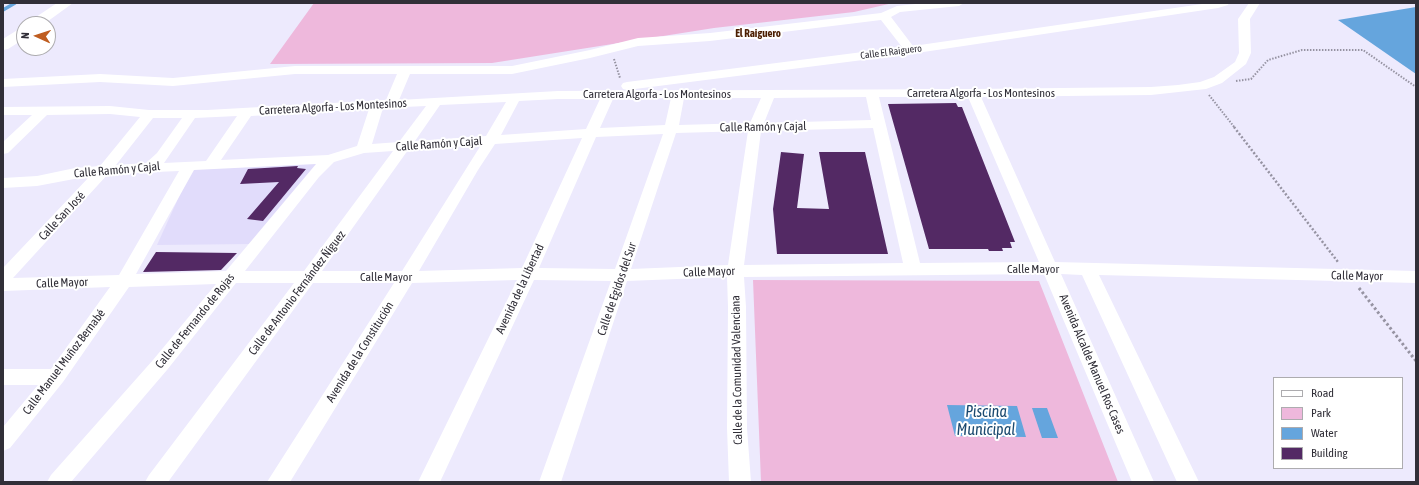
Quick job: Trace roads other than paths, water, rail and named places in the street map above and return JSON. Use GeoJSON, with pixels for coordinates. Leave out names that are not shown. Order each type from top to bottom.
{"type":"FeatureCollection","features":[{"type":"Feature","properties":{"kind":"main road"},"geometry":{"type":"LineString","coordinates":[[47,16],[66,3]]}},
{"type":"Feature","properties":{"kind":"main road"},"geometry":{"type":"LineString","coordinates":[[3,46],[16,37]]}},
{"type":"Feature","properties":{"kind":"street"},"geometry":{"type":"LineString","coordinates":[[3,83],[100,78],[173,82],[288,71],[512,70],[638,42],[710,37],[884,16],[907,5],[959,3]]}},
{"type":"Feature","properties":{"kind":"street","name":"Calle El Raiguero"},"geometry":{"type":"LineString","coordinates":[[616,90],[910,50],[1224,3]]}},
{"type":"Feature","properties":{"kind":"street","name":"Carretera Algorfa - Los Montesinos"},"geometry":{"type":"LineString","coordinates":[[3,111],[110,110],[149,114],[191,114],[436,102],[616,90],[678,94],[1151,91],[1202,86],[1218,80],[1240,64],[1245,53],[1244,19],[1255,3]]}},
{"type":"Feature","properties":{"kind":"street"},"geometry":{"type":"LineString","coordinates":[[884,16],[910,50]]}},
{"type":"Feature","properties":{"kind":"street"},"geometry":{"type":"LineString","coordinates":[[391,104],[406,71]]}},
{"type":"Feature","properties":{"kind":"street","name":"Avenida de la Libertad"},"geometry":{"type":"LineString","coordinates":[[429,482],[528,274],[591,133],[616,90]]}},
{"type":"Feature","properties":{"kind":"street"},"geometry":{"type":"LineString","coordinates":[[872,93],[913,270]]}},
{"type":"Feature","properties":{"kind":"street","name":"Avenida Alcalde Manuel Ros Cases"},"geometry":{"type":"LineString","coordinates":[[973,93],[1143,482]]}},
{"type":"Feature","properties":{"kind":"street","name":"Calle de Egidos del Sur"},"geometry":{"type":"LineString","coordinates":[[550,482],[671,129],[678,94]]}},
{"type":"Feature","properties":{"kind":"street","name":"Calle de la Comunidad Valenciana"},"geometry":{"type":"LineString","coordinates":[[740,482],[737,428],[737,307],[735,271],[755,127],[770,94]]}},
{"type":"Feature","properties":{"kind":"street","name":"Avenida de la Constitución"},"geometry":{"type":"LineString","coordinates":[[278,482],[491,140],[514,97]]}},
{"type":"Feature","properties":{"kind":"street","name":"Calle de Antonio Fernández Ñíguez"},"geometry":{"type":"LineString","coordinates":[[156,482],[436,102]]}},
{"type":"Feature","properties":{"kind":"street"},"geometry":{"type":"LineString","coordinates":[[363,149],[376,105]]}},
{"type":"Feature","properties":{"kind":"street"},"geometry":{"type":"LineString","coordinates":[[3,150],[43,111]]}},
{"type":"Feature","properties":{"kind":"street"},"geometry":{"type":"LineString","coordinates":[[211,164],[247,112]]}},
{"type":"Feature","properties":{"kind":"street","name":"Calle San José"},"geometry":{"type":"LineString","coordinates":[[3,279],[104,170],[149,114]]}},
{"type":"Feature","properties":{"kind":"street"},"geometry":{"type":"LineString","coordinates":[[151,167],[162,156],[191,114]]}},
{"type":"Feature","properties":{"kind":"street","name":"Calle Ramón y Cajal"},"geometry":{"type":"LineString","coordinates":[[3,183],[37,181],[75,173],[104,170],[329,158],[363,149],[591,133],[671,129],[878,124]]}},
{"type":"Feature","properties":{"kind":"street","name":"Calle de Fernando de Rojas"},"geometry":{"type":"LineString","coordinates":[[58,482],[160,365],[314,174],[329,158]]}},
{"type":"Feature","properties":{"kind":"street","name":"Calle Manuel Muñoz Bernabé"},"geometry":{"type":"LineString","coordinates":[[3,442],[56,377],[124,281],[190,165]]}},
{"type":"Feature","properties":{"kind":"street","name":"Calle Mayor"},"geometry":{"type":"LineString","coordinates":[[3,285],[231,277],[407,277],[528,274],[621,275],[735,271],[1050,268],[1416,277]]}},
{"type":"Feature","properties":{"kind":"street"},"geometry":{"type":"LineString","coordinates":[[1088,269],[1188,482]]}},
{"type":"Feature","properties":{"kind":"street"},"geometry":{"type":"LineString","coordinates":[[3,378],[56,377]]}},
{"type":"Feature","properties":{"kind":"water"},"geometry":{"type":"Polygon","coordinates":[[[1416,7],[1416,74],[1338,20],[1416,7]]]}},
{"type":"Feature","properties":{"kind":"water","name":"Piscina Municipal"},"geometry":{"type":"Polygon","coordinates":[[[947,405],[1017,406],[1026,437],[955,436],[947,405]]]}},
{"type":"Feature","properties":{"kind":"water"},"geometry":{"type":"Polygon","coordinates":[[[1032,408],[1047,408],[1058,438],[1042,438],[1032,408]]]}},
{"type":"Feature","properties":{"kind":"waterway"},"geometry":{"type":"LineString","coordinates":[[3,10],[15,3]]}},
{"type":"Feature","properties":{"kind":"district","name":"El Raiguero"},"geometry":{"type":"Point","coordinates":[758,34]}}]}
